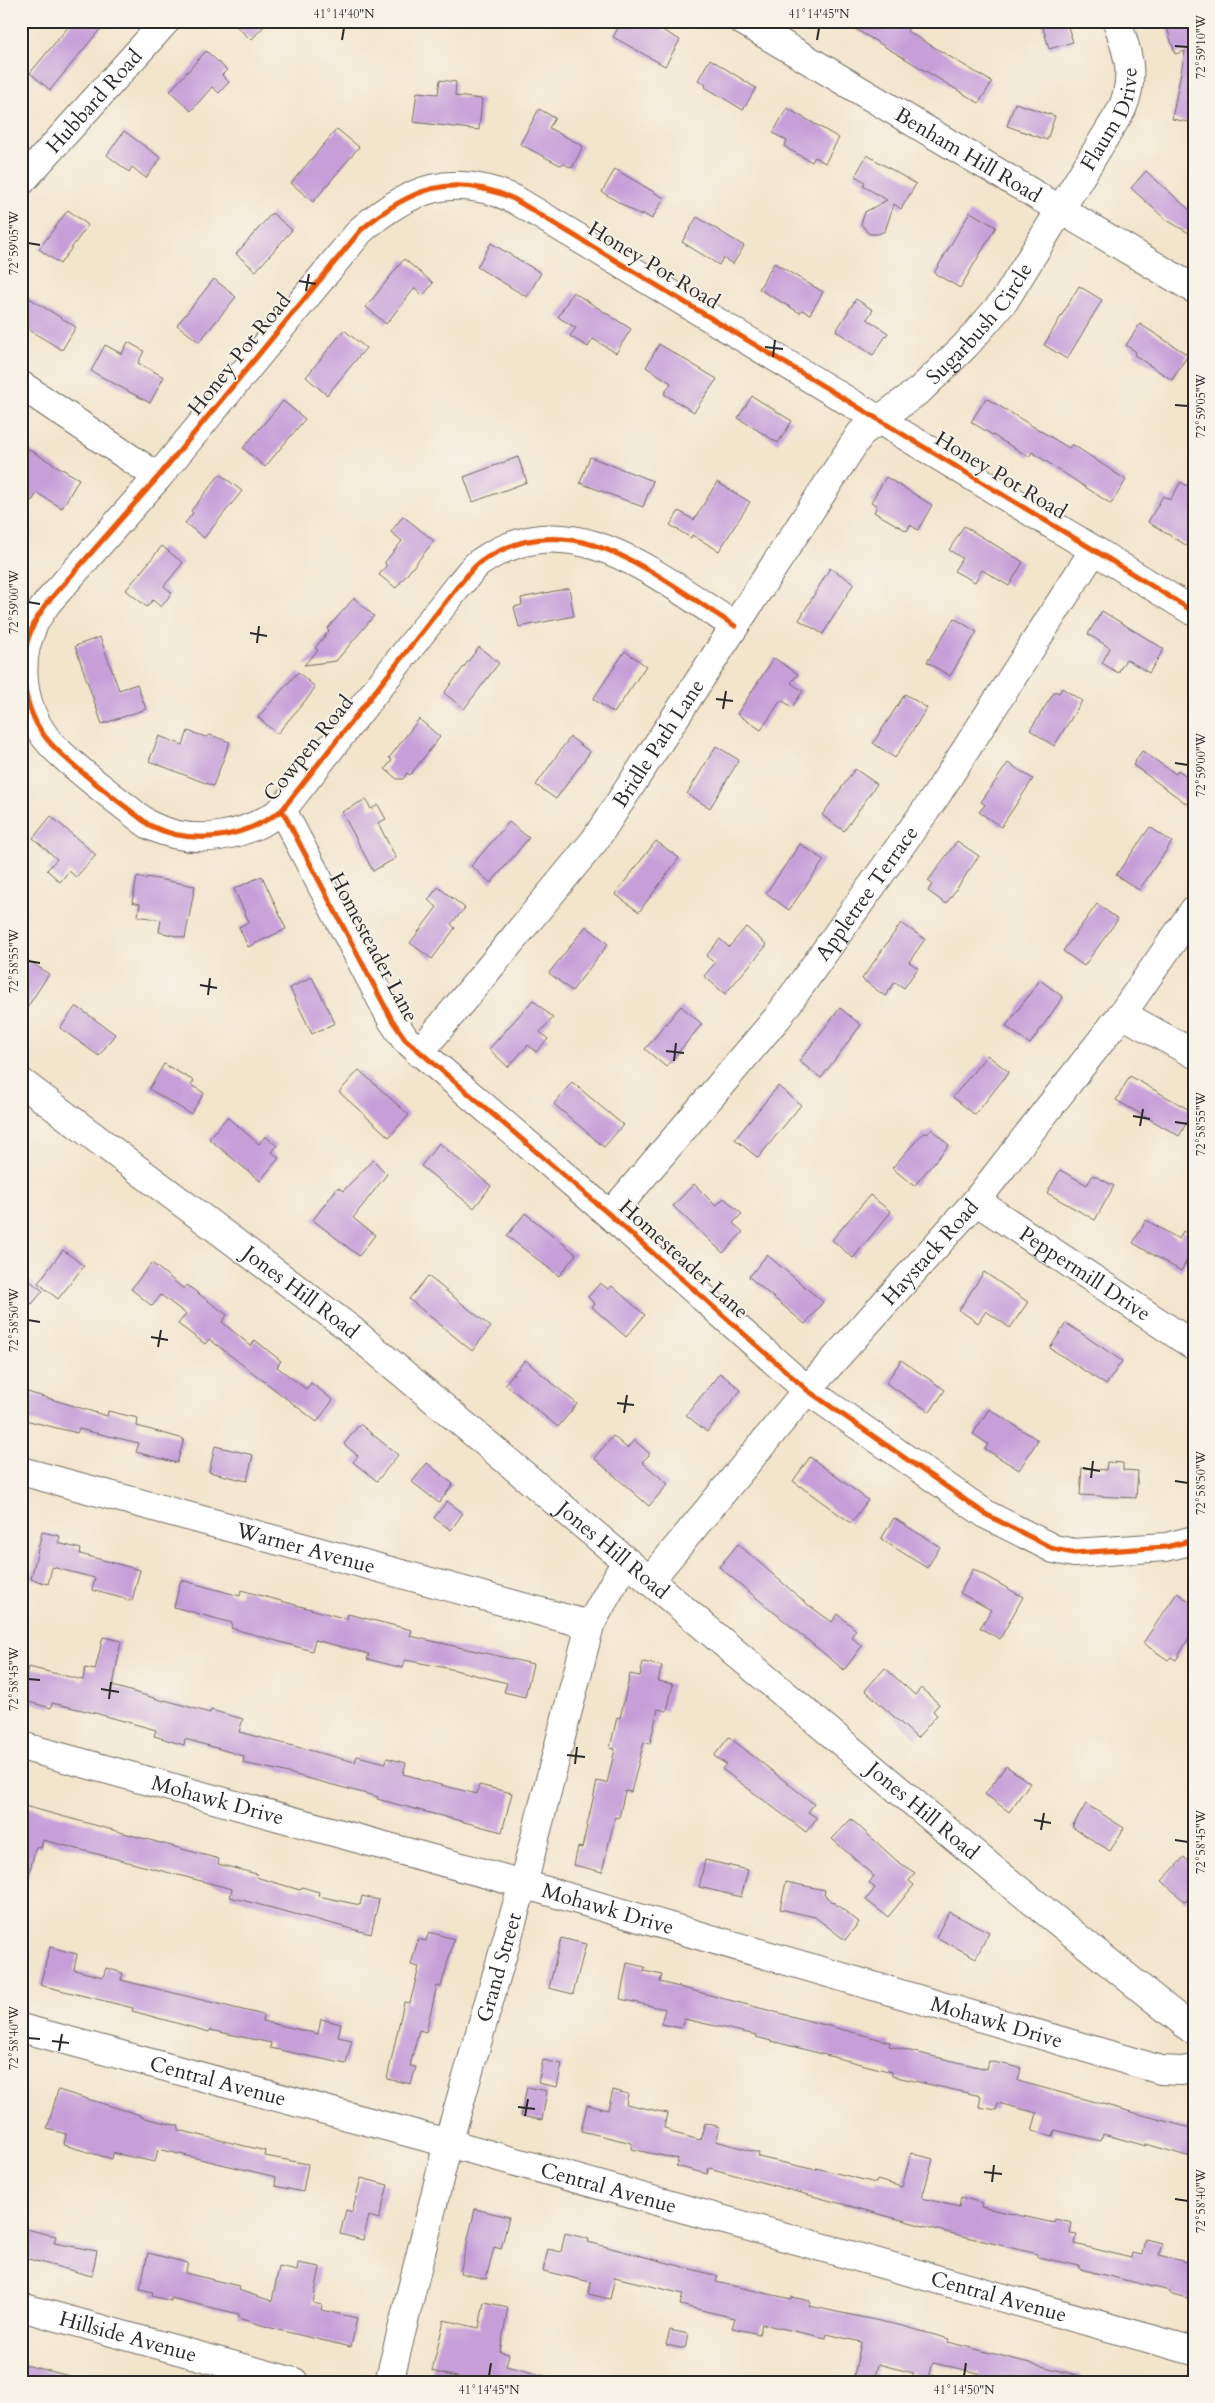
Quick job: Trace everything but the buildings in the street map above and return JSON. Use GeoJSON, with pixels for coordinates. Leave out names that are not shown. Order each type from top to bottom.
{"type":"FeatureCollection","features":[{"type":"Feature","properties":{"kind":"street","name":"Hubbard Road"},"geometry":{"type":"LineString","coordinates":[[21,182],[166,21]]}},
{"type":"Feature","properties":{"kind":"street","name":"Benham Hill Road"},"geometry":{"type":"LineString","coordinates":[[743,21],[1194,289]]}},
{"type":"Feature","properties":{"kind":"street","name":"Flaum Drive"},"geometry":{"type":"LineString","coordinates":[[1061,210],[1122,109],[1127,96],[1130,78],[1129,61],[1117,21]]}},
{"type":"Feature","properties":{"kind":"street","name":"Honey Pot Road"},"geometry":{"type":"LineString","coordinates":[[158,477],[362,230],[384,211],[406,197],[441,186],[463,185],[480,187],[514,199],[1194,612]]}},
{"type":"Feature","properties":{"kind":"street","name":"Sugarbush Circle"},"geometry":{"type":"LineString","coordinates":[[878,420],[922,389],[966,345],[1004,300],[1061,210]]}},
{"type":"Feature","properties":{"kind":"street"},"geometry":{"type":"LineString","coordinates":[[21,385],[158,477]]}},
{"type":"Feature","properties":{"kind":"street","name":"Bridle Path Lane"},"geometry":{"type":"LineString","coordinates":[[420,1053],[595,840],[861,432],[878,420]]}},
{"type":"Feature","properties":{"kind":"street","name":"Cowpen Road"},"geometry":{"type":"LineString","coordinates":[[158,477],[47,603],[33,626],[25,649],[22,672],[27,698],[36,722],[55,749],[149,826],[164,833],[205,838],[227,836],[264,823],[282,810],[458,586],[478,564],[503,550],[527,541],[551,538],[576,539],[601,546],[624,556],[734,626]]}},
{"type":"Feature","properties":{"kind":"street","name":"Appletree Terrace"},"geometry":{"type":"LineString","coordinates":[[610,1215],[784,1009],[936,796],[1094,550]]}},
{"type":"Feature","properties":{"kind":"street","name":"Homesteader Lane"},"geometry":{"type":"LineString","coordinates":[[282,810],[392,1020],[405,1039],[610,1215],[807,1390],[988,1515],[1054,1549],[1074,1553],[1127,1551],[1166,1547],[1194,1540]]}},
{"type":"Feature","properties":{"kind":"street","name":"Haystack Road"},"geometry":{"type":"LineString","coordinates":[[650,1580],[807,1390],[976,1201],[1122,1014],[1194,910]]}},
{"type":"Feature","properties":{"kind":"street"},"geometry":{"type":"LineString","coordinates":[[1122,1014],[1194,1054]]}},
{"type":"Feature","properties":{"kind":"street","name":"Jones Hill Road"},"geometry":{"type":"LineString","coordinates":[[21,1082],[348,1328],[995,1871],[1194,2031]]}},
{"type":"Feature","properties":{"kind":"street","name":"Peppermill Drive"},"geometry":{"type":"LineString","coordinates":[[976,1201],[1194,1346]]}},
{"type":"Feature","properties":{"kind":"street","name":"Warner Avenue"},"geometry":{"type":"LineString","coordinates":[[21,1471],[590,1625]]}},
{"type":"Feature","properties":{"kind":"street","name":"Grand Street"},"geometry":{"type":"LineString","coordinates":[[389,2382],[448,2143],[523,1884],[590,1625],[626,1562]]}},
{"type":"Feature","properties":{"kind":"street","name":"Mohawk Drive"},"geometry":{"type":"LineString","coordinates":[[21,1746],[523,1884],[1162,2070],[1181,2071],[1194,2069]]}},
{"type":"Feature","properties":{"kind":"street","name":"Central Avenue"},"geometry":{"type":"LineString","coordinates":[[21,2028],[448,2143],[1194,2352]]}},
{"type":"Feature","properties":{"kind":"street","name":"Hillside Avenue"},"geometry":{"type":"LineString","coordinates":[[21,2307],[294,2382]]}},
{"type":"Feature","properties":{"kind":"cycle path"},"geometry":{"type":"LineString","coordinates":[[735,626],[644,567],[612,552],[580,541],[547,539],[513,545],[479,563],[471,571],[282,810],[267,820],[251,827],[235,833],[218,836],[183,836],[149,825],[90,779],[57,750],[37,723],[30,708],[24,675],[24,658],[27,642],[37,617],[47,603],[158,477],[361,230],[397,204],[415,195],[451,186],[492,191],[514,199],[1194,612]]}},
{"type":"Feature","properties":{"kind":"cycle path"},"geometry":{"type":"LineString","coordinates":[[282,810],[392,1020],[405,1039],[610,1215],[807,1390],[987,1515],[1054,1549],[1074,1553],[1166,1547],[1194,1540]]}}]}
